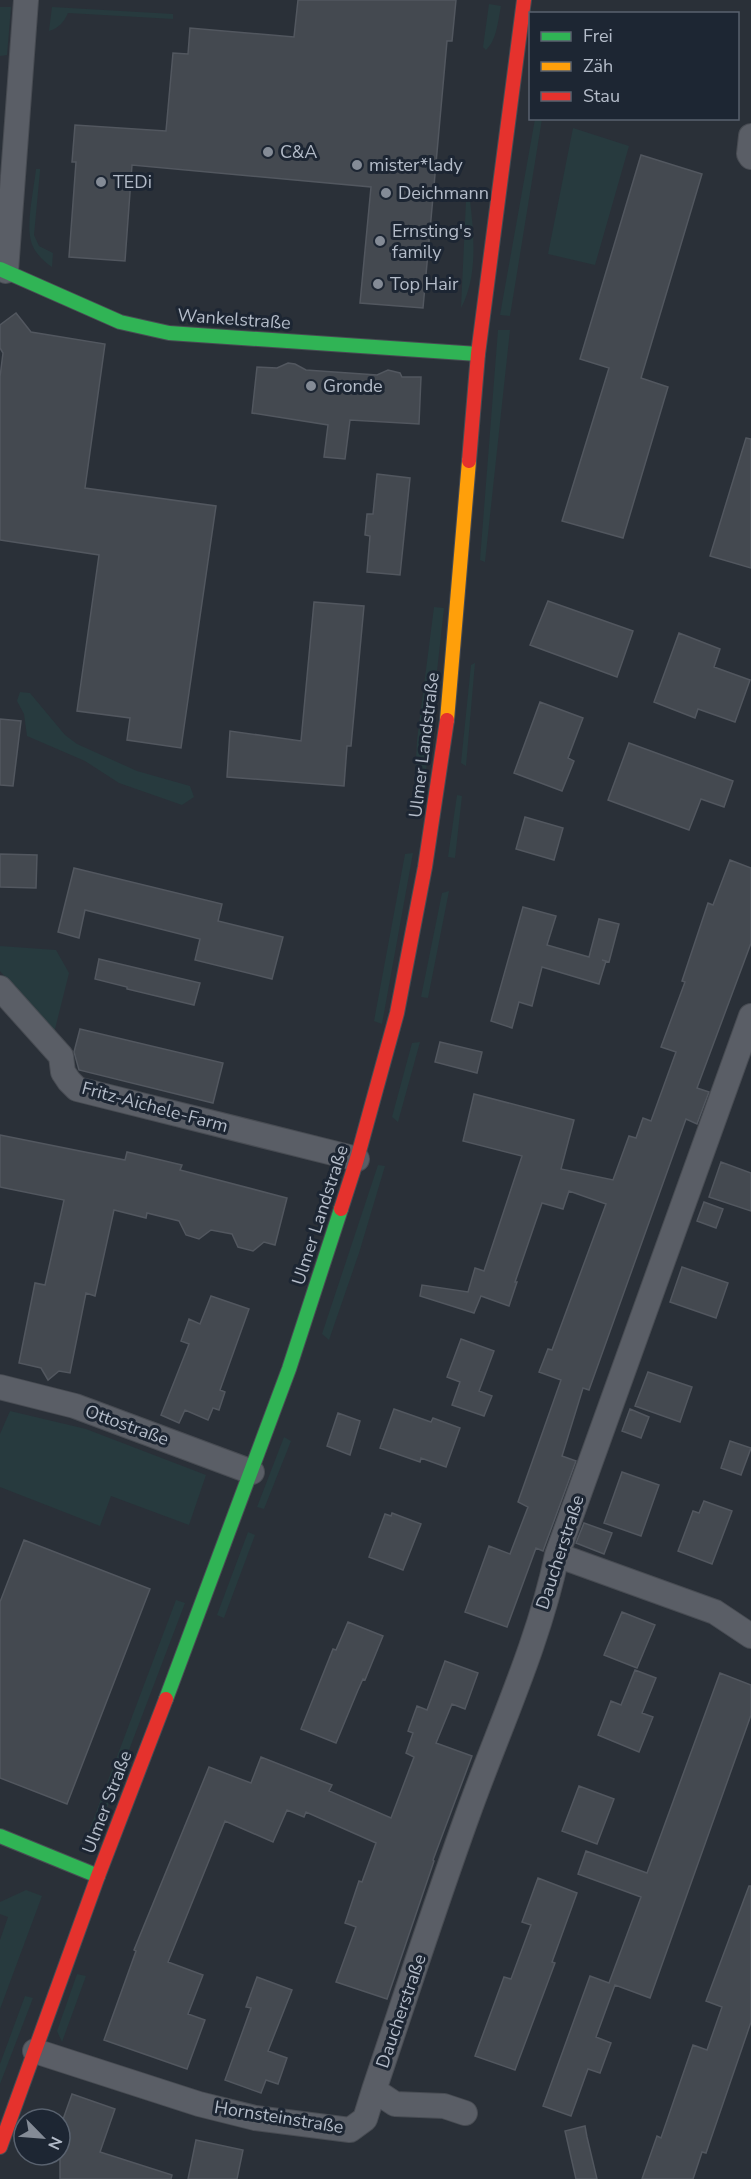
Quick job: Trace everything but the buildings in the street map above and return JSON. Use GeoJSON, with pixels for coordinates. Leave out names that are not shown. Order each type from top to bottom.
{"type":"FeatureCollection","features":[{"type":"Feature","properties":{"kind":"street"},"geometry":{"type":"LineString","coordinates":[[3,270],[26,0]]}},
{"type":"Feature","properties":{"kind":"street","name":"Ulmer Landstraße"},"geometry":{"type":"LineString","coordinates":[[252,1472],[298,1341],[357,1159],[397,1013],[433,822],[448,713],[478,354],[524,0]]}},
{"type":"Feature","properties":{"kind":"street"},"geometry":{"type":"LineString","coordinates":[[751,136],[749,148],[751,157]]}},
{"type":"Feature","properties":{"kind":"street","name":"Wankelstraße"},"geometry":{"type":"LineString","coordinates":[[3,270],[120,322],[169,333],[478,354]]}},
{"type":"Feature","properties":{"kind":"street","name":"Fritz-Aichele-Farm"},"geometry":{"type":"LineString","coordinates":[[0,987],[61,1056],[63,1072],[77,1089],[357,1159]]}},
{"type":"Feature","properties":{"kind":"street","name":"Daucherstraße"},"geometry":{"type":"LineString","coordinates":[[374,2091],[467,1815],[533,1640],[556,1555],[751,1016]]}},
{"type":"Feature","properties":{"kind":"street","name":"Ottostraße"},"geometry":{"type":"LineString","coordinates":[[0,1387],[75,1406],[252,1472]]}},
{"type":"Feature","properties":{"kind":"street","name":"Ulmer Straße"},"geometry":{"type":"LineString","coordinates":[[0,2147],[98,1876],[252,1472]]}},
{"type":"Feature","properties":{"kind":"street"},"geometry":{"type":"LineString","coordinates":[[556,1555],[715,1612],[751,1636]]}},
{"type":"Feature","properties":{"kind":"street"},"geometry":{"type":"LineString","coordinates":[[0,1836],[98,1876]]}},
{"type":"Feature","properties":{"kind":"street","name":"Hornsteinstraße"},"geometry":{"type":"LineString","coordinates":[[35,2051],[199,2104],[255,2118],[350,2130],[365,2119],[374,2091]]}},
{"type":"Feature","properties":{"kind":"street"},"geometry":{"type":"LineString","coordinates":[[374,2091],[395,2104],[444,2106],[465,2113]]}},
{"type":"Feature","properties":{"kind":"green space"},"geometry":{"type":"Polygon","coordinates":[[[489,4],[501,6],[495,35],[486,50],[483,47],[489,4]]]}},
{"type":"Feature","properties":{"kind":"green space"},"geometry":{"type":"Polygon","coordinates":[[[0,7],[11,7],[7,55],[0,56],[0,7]]]}},
{"type":"Feature","properties":{"kind":"green space"},"geometry":{"type":"Polygon","coordinates":[[[52,7],[173,14],[173,19],[68,13],[61,24],[49,31],[52,7]]]}},
{"type":"Feature","properties":{"kind":"green space"},"geometry":{"type":"Polygon","coordinates":[[[535,120],[542,120],[510,316],[500,315],[535,120]]]}},
{"type":"Feature","properties":{"kind":"green space"},"geometry":{"type":"Polygon","coordinates":[[[573,128],[629,146],[595,265],[548,254],[573,128]]]}},
{"type":"Feature","properties":{"kind":"green space"},"geometry":{"type":"Polygon","coordinates":[[[36,169],[40,171],[34,235],[39,246],[53,253],[52,267],[36,252],[30,234],[36,169]]]}},
{"type":"Feature","properties":{"kind":"green space"},"geometry":{"type":"Polygon","coordinates":[[[470,200],[473,241],[472,269],[470,283],[461,308],[466,201],[470,200]]]}},
{"type":"Feature","properties":{"kind":"green space"},"geometry":{"type":"Polygon","coordinates":[[[498,330],[510,330],[485,562],[480,560],[498,330]]]}},
{"type":"Feature","properties":{"kind":"green space"},"geometry":{"type":"Polygon","coordinates":[[[434,607],[444,608],[424,789],[422,795],[414,799],[417,740],[434,607]]]}},
{"type":"Feature","properties":{"kind":"green space"},"geometry":{"type":"Polygon","coordinates":[[[475,663],[466,766],[461,763],[471,665],[475,663]]]}},
{"type":"Feature","properties":{"kind":"green space"},"geometry":{"type":"Polygon","coordinates":[[[20,692],[30,693],[65,735],[77,744],[137,771],[190,786],[194,797],[182,805],[119,783],[85,761],[27,736],[24,714],[17,701],[20,692]]]}},
{"type":"Feature","properties":{"kind":"green space"},"geometry":{"type":"Polygon","coordinates":[[[457,795],[462,796],[455,858],[448,857],[457,795]]]}},
{"type":"Feature","properties":{"kind":"green space"},"geometry":{"type":"Polygon","coordinates":[[[413,853],[382,1024],[374,1021],[405,854],[413,853]]]}},
{"type":"Feature","properties":{"kind":"green space"},"geometry":{"type":"Polygon","coordinates":[[[449,891],[428,998],[421,997],[442,893],[449,891]]]}},
{"type":"Feature","properties":{"kind":"green space"},"geometry":{"type":"Polygon","coordinates":[[[0,946],[56,950],[69,973],[54,1033],[0,971],[0,946]]]}},
{"type":"Feature","properties":{"kind":"green space"},"geometry":{"type":"Polygon","coordinates":[[[420,1042],[398,1122],[392,1117],[412,1043],[420,1042]]]}},
{"type":"Feature","properties":{"kind":"green space"},"geometry":{"type":"Polygon","coordinates":[[[378,1165],[385,1166],[359,1253],[329,1340],[322,1334],[378,1165]]]}},
{"type":"Feature","properties":{"kind":"green space"},"geometry":{"type":"Polygon","coordinates":[[[10,1411],[86,1429],[206,1475],[189,1525],[111,1496],[100,1526],[0,1487],[0,1434],[10,1411]]]}},
{"type":"Feature","properties":{"kind":"green space"},"geometry":{"type":"Polygon","coordinates":[[[284,1437],[291,1441],[264,1509],[257,1507],[284,1437]]]}},
{"type":"Feature","properties":{"kind":"green space"},"geometry":{"type":"Polygon","coordinates":[[[248,1532],[255,1535],[224,1618],[217,1615],[248,1532]]]}},
{"type":"Feature","properties":{"kind":"green space"},"geometry":{"type":"Polygon","coordinates":[[[176,1600],[185,1603],[105,1813],[95,1828],[89,1831],[176,1600]]]}},
{"type":"Feature","properties":{"kind":"green space"},"geometry":{"type":"Polygon","coordinates":[[[26,1890],[42,1896],[0,2009],[0,1940],[8,1917],[0,1914],[0,1902],[26,1890]]]}},
{"type":"Feature","properties":{"kind":"green space"},"geometry":{"type":"Polygon","coordinates":[[[77,1974],[86,1976],[62,2042],[57,2031],[77,1974]]]}},
{"type":"Feature","properties":{"kind":"green space"},"geometry":{"type":"Polygon","coordinates":[[[25,1996],[33,1998],[0,2084],[0,2064],[25,1996]]]}},
{"type":"Feature","properties":{"kind":"traffic: fast"},"geometry":{"type":"LineString","coordinates":[[0,269],[120,322],[169,333],[478,354]]}},
{"type":"Feature","properties":{"kind":"traffic: fast"},"geometry":{"type":"LineString","coordinates":[[166,1699],[289,1369],[341,1209]]}},
{"type":"Feature","properties":{"kind":"traffic: fast"},"geometry":{"type":"LineString","coordinates":[[0,1836],[98,1876]]}},
{"type":"Feature","properties":{"kind":"traffic: slow"},"geometry":{"type":"LineString","coordinates":[[447,720],[469,461]]}},
{"type":"Feature","properties":{"kind":"traffic: jam"},"geometry":{"type":"LineString","coordinates":[[469,461],[478,354],[524,0]]}},
{"type":"Feature","properties":{"kind":"traffic: jam"},"geometry":{"type":"LineString","coordinates":[[341,1209],[397,1013],[425,867],[447,720]]}},
{"type":"Feature","properties":{"kind":"traffic: jam"},"geometry":{"type":"LineString","coordinates":[[0,2147],[98,1876],[166,1699]]}},
{"type":"Feature","properties":{"kind":"place","name":"C&A"},"geometry":{"type":"Point","coordinates":[268,152]}},
{"type":"Feature","properties":{"kind":"place","name":"mister*lady"},"geometry":{"type":"Point","coordinates":[357,165]}},
{"type":"Feature","properties":{"kind":"place","name":"TEDi"},"geometry":{"type":"Point","coordinates":[101,182]}},
{"type":"Feature","properties":{"kind":"place","name":"Deichmann"},"geometry":{"type":"Point","coordinates":[386,193]}},
{"type":"Feature","properties":{"kind":"place","name":"Ernsting's family"},"geometry":{"type":"Point","coordinates":[380,241]}},
{"type":"Feature","properties":{"kind":"place","name":"Top Hair"},"geometry":{"type":"Point","coordinates":[378,284]}},
{"type":"Feature","properties":{"kind":"place","name":"Gronde"},"geometry":{"type":"Point","coordinates":[311,386]}}]}
